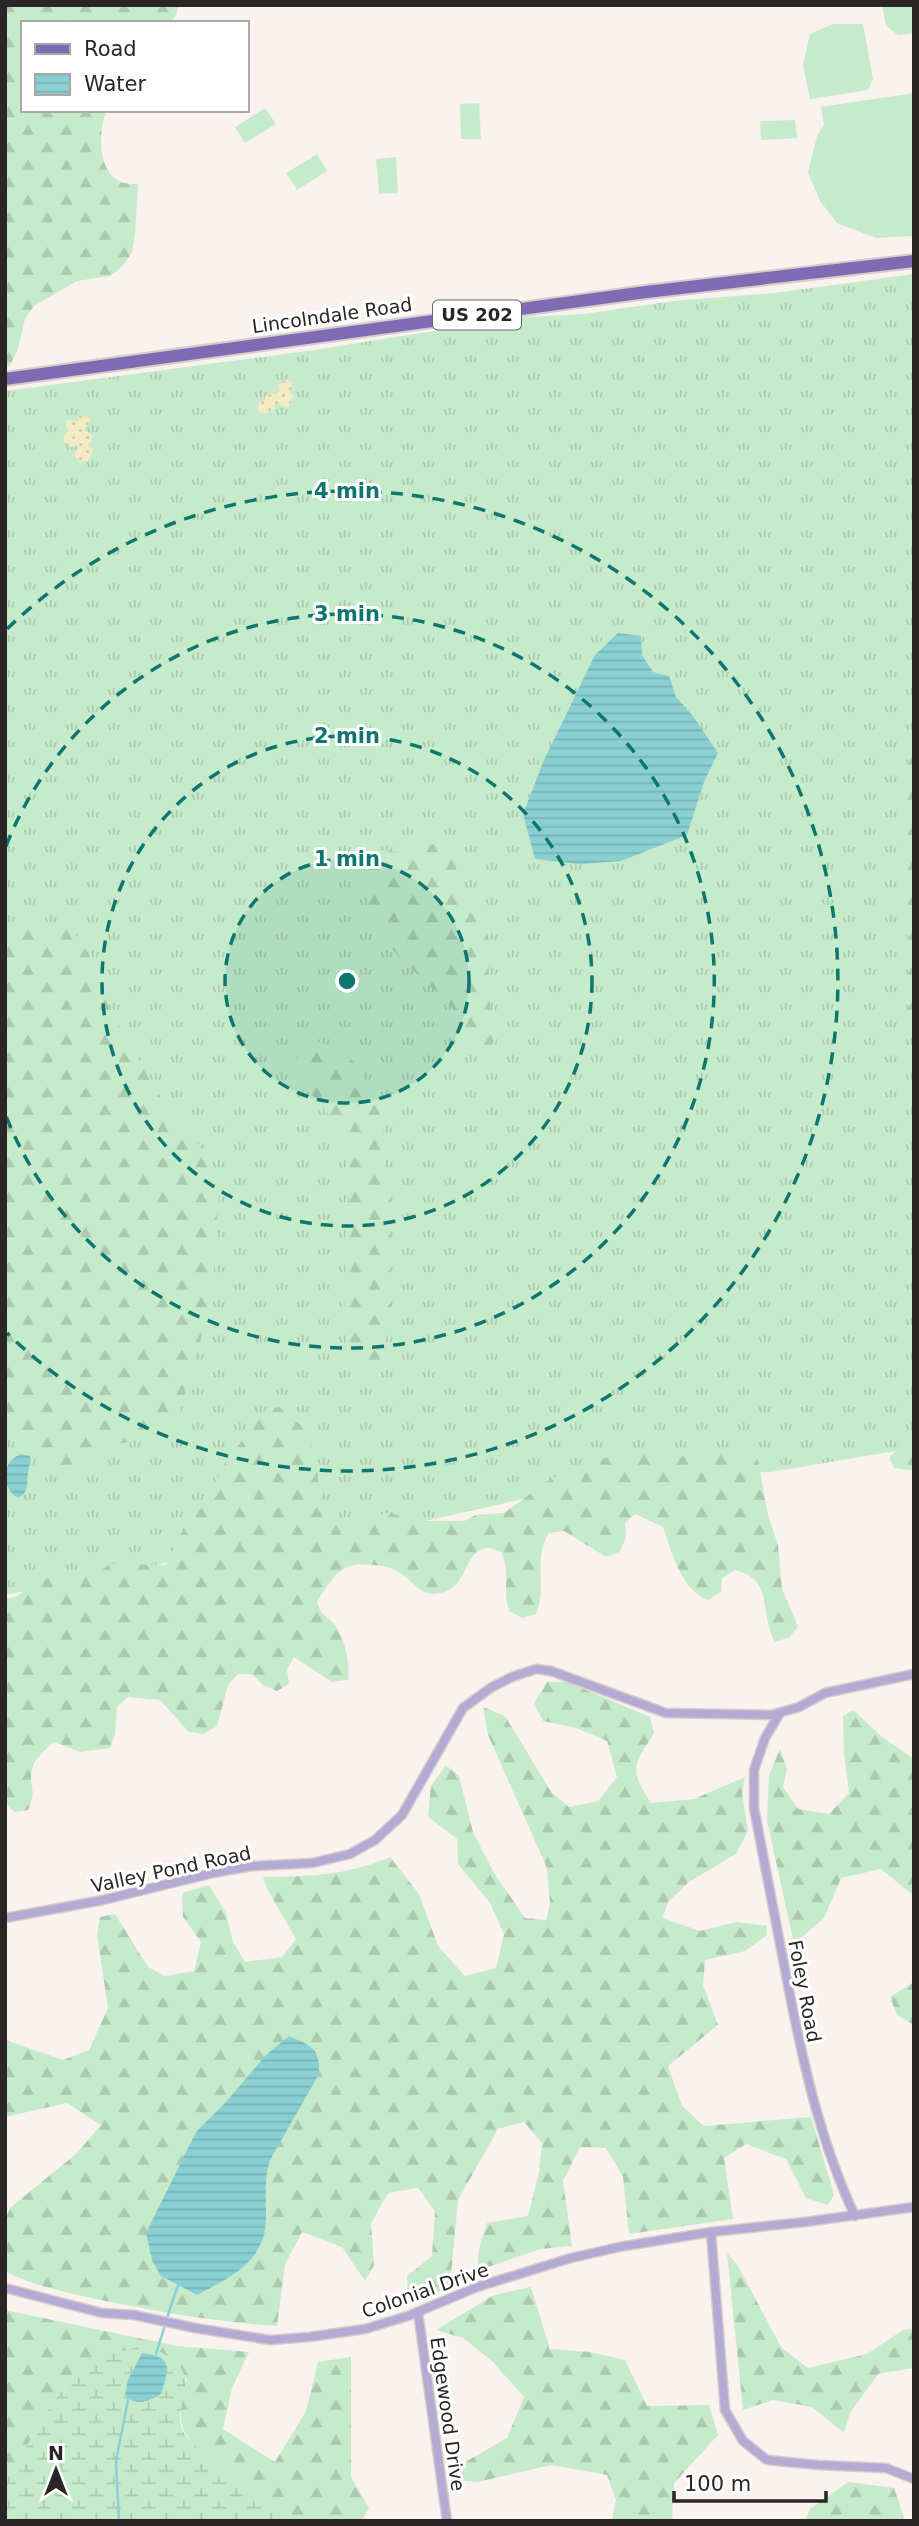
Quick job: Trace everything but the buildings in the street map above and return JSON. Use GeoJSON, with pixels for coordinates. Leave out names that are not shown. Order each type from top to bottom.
{"type":"FeatureCollection","features":[{"type":"Feature","properties":{"kind":"main road","name":"Lincolndale Road"},"geometry":{"type":"LineString","coordinates":[[5,379],[618,296],[914,261]]}},
{"type":"Feature","properties":{"kind":"street","name":"Valley Pond Road"},"geometry":{"type":"LineString","coordinates":[[5,1917],[113,1898],[213,1873],[252,1866],[312,1863],[350,1854],[374,1840],[402,1815],[463,1708],[492,1687],[536,1668],[666,1713],[771,1715],[799,1707],[825,1693],[914,1674]]}},
{"type":"Feature","properties":{"kind":"street","name":"Foley Road"},"geometry":{"type":"LineString","coordinates":[[780,1713],[765,1738],[754,1770],[754,1808],[798,2040],[813,2103],[835,2174],[855,2216]]}},
{"type":"Feature","properties":{"kind":"street"},"geometry":{"type":"LineString","coordinates":[[855,2216],[914,2207]]}},
{"type":"Feature","properties":{"kind":"street","name":"Colonial Drive"},"geometry":{"type":"LineString","coordinates":[[5,2288],[102,2313],[134,2315],[195,2328],[275,2340],[365,2329],[418,2312],[477,2287],[570,2258],[619,2247],[711,2232],[855,2216]]}},
{"type":"Feature","properties":{"kind":"street"},"geometry":{"type":"LineString","coordinates":[[711,2232],[725,2410],[743,2441],[767,2460],[886,2468],[914,2479]]}},
{"type":"Feature","properties":{"kind":"street","name":"Edgewood Drive"},"geometry":{"type":"LineString","coordinates":[[418,2312],[447,2521]]}},
{"type":"Feature","properties":{"kind":"green space"},"geometry":{"type":"Polygon","coordinates":[[[5,5],[178,5],[172,21],[21,21],[21,112],[106,112],[101,139],[107,170],[121,182],[138,184],[132,252],[123,266],[110,276],[77,281],[34,306],[25,319],[17,352],[9,367],[5,366],[5,5]]]}},
{"type":"Feature","properties":{"kind":"green space"},"geometry":{"type":"Polygon","coordinates":[[[882,5],[914,5],[914,33],[898,35],[886,26],[882,5]]]}},
{"type":"Feature","properties":{"kind":"green space"},"geometry":{"type":"Polygon","coordinates":[[[833,24],[863,24],[873,79],[868,90],[810,99],[803,65],[810,34],[833,24]]]}},
{"type":"Feature","properties":{"kind":"green space"},"geometry":{"type":"Polygon","coordinates":[[[914,93],[914,236],[876,238],[837,223],[820,201],[808,173],[817,136],[824,125],[821,107],[914,93]]]}},
{"type":"Feature","properties":{"kind":"green space"},"geometry":{"type":"Polygon","coordinates":[[[479,103],[481,139],[461,139],[460,104],[479,103]]]}},
{"type":"Feature","properties":{"kind":"green space"},"geometry":{"type":"Polygon","coordinates":[[[265,108],[276,124],[245,143],[235,127],[265,108]]]}},
{"type":"Feature","properties":{"kind":"green space"},"geometry":{"type":"Polygon","coordinates":[[[795,120],[797,138],[761,140],[760,121],[795,120]]]}},
{"type":"Feature","properties":{"kind":"green space"},"geometry":{"type":"Polygon","coordinates":[[[317,154],[327,171],[297,190],[286,173],[317,154]]]}},
{"type":"Feature","properties":{"kind":"green space"},"geometry":{"type":"Polygon","coordinates":[[[396,157],[398,193],[379,194],[376,159],[396,157]]]}},
{"type":"Feature","properties":{"kind":"green space"},"geometry":{"type":"Polygon","coordinates":[[[914,274],[914,1448],[771,1472],[678,1475],[594,1483],[425,1521],[186,1559],[5,1595],[5,391],[307,351],[522,317],[584,314],[673,301],[774,293],[914,274]]]}},
{"type":"Feature","properties":{"kind":"green space"},"geometry":{"type":"Polygon","coordinates":[[[914,751],[914,1047],[909,1023],[907,915],[902,881],[901,815],[904,772],[914,751]]]}},
{"type":"Feature","properties":{"kind":"green space"},"geometry":{"type":"Polygon","coordinates":[[[435,844],[453,858],[465,896],[482,922],[490,943],[488,986],[494,1039],[491,1053],[480,1062],[461,1018],[390,946],[377,928],[369,907],[365,882],[368,851],[403,852],[435,844]]]}},
{"type":"Feature","properties":{"kind":"green space"},"geometry":{"type":"Polygon","coordinates":[[[62,925],[73,932],[83,944],[96,969],[109,1008],[161,1098],[205,1153],[219,1194],[213,1281],[179,1423],[152,1437],[107,1446],[66,1471],[47,1460],[37,1440],[22,1434],[5,1432],[5,929],[62,925]]]}},
{"type":"Feature","properties":{"kind":"green space"},"geometry":{"type":"Polygon","coordinates":[[[320,1042],[342,1051],[353,1061],[373,1094],[383,1124],[387,1184],[392,1207],[389,1243],[390,1310],[388,1332],[377,1368],[368,1378],[362,1374],[345,1335],[346,1224],[350,1192],[344,1143],[327,1112],[308,1090],[297,1064],[306,1046],[320,1042]]]}},
{"type":"Feature","properties":{"kind":"green space"},"geometry":{"type":"Polygon","coordinates":[[[279,1407],[301,1425],[318,1462],[318,1489],[325,1517],[340,1522],[388,1513],[425,1521],[464,1521],[476,1515],[504,1513],[551,1479],[578,1466],[605,1458],[648,1454],[678,1457],[706,1451],[747,1452],[758,1460],[768,1515],[778,1545],[782,1589],[798,1626],[790,1637],[775,1642],[761,1589],[748,1575],[735,1570],[722,1578],[721,1592],[708,1600],[698,1595],[684,1579],[663,1527],[635,1514],[625,1523],[626,1538],[619,1552],[606,1557],[564,1531],[549,1533],[541,1554],[541,1593],[536,1614],[522,1618],[509,1611],[501,1552],[488,1547],[474,1555],[458,1583],[448,1591],[433,1594],[418,1588],[391,1568],[353,1565],[339,1572],[317,1602],[344,1643],[348,1680],[332,1682],[294,1657],[287,1670],[289,1684],[277,1691],[263,1685],[252,1674],[238,1674],[228,1685],[217,1726],[204,1734],[189,1732],[160,1700],[128,1697],[117,1707],[115,1734],[110,1748],[80,1752],[54,1742],[33,1765],[33,1793],[28,1810],[14,1812],[5,1802],[5,1599],[16,1597],[40,1579],[95,1575],[110,1564],[166,1565],[183,1529],[212,1496],[221,1469],[229,1457],[266,1410],[279,1407]]]}},
{"type":"Feature","properties":{"kind":"green space"},"geometry":{"type":"Polygon","coordinates":[[[901,1446],[914,1448],[914,1471],[894,1468],[889,1458],[901,1446]]]}},
{"type":"Feature","properties":{"kind":"green space"},"geometry":{"type":"Polygon","coordinates":[[[547,1682],[567,1682],[650,1717],[654,1733],[636,1767],[639,1782],[651,1803],[694,1799],[745,1777],[742,1793],[748,1831],[736,1854],[689,1882],[668,1902],[662,1918],[700,1931],[736,1922],[767,1926],[767,1935],[745,1951],[705,1960],[703,1985],[718,2025],[668,2066],[682,2106],[704,2126],[811,2117],[834,2194],[828,2205],[806,2198],[786,2159],[746,2144],[724,2158],[733,2219],[629,2234],[623,2177],[606,2148],[580,2147],[563,2181],[572,2246],[540,2249],[477,2271],[479,2249],[487,2223],[528,2216],[539,2172],[542,2143],[524,2122],[498,2129],[458,2200],[450,2285],[433,2295],[408,2295],[407,2276],[432,2256],[435,2211],[418,2188],[388,2193],[371,2223],[374,2265],[365,2281],[342,2247],[302,2232],[285,2264],[277,2326],[207,2319],[115,2303],[47,2288],[5,2271],[5,2219],[11,2207],[76,2154],[101,2125],[67,2103],[5,2117],[5,2040],[63,2060],[89,2050],[108,2008],[97,1934],[100,1917],[115,1914],[148,1967],[165,1976],[194,1971],[201,1942],[183,1917],[182,1893],[209,1885],[226,1913],[233,1942],[245,1962],[282,1957],[296,1939],[267,1889],[263,1877],[343,1871],[390,1857],[419,1894],[438,1946],[465,1976],[496,1968],[504,1934],[490,1903],[458,1864],[457,1839],[428,1817],[431,1786],[446,1765],[459,1776],[473,1832],[494,1873],[525,1918],[546,1920],[550,1903],[547,1868],[488,1735],[483,1707],[505,1716],[552,1793],[569,1807],[598,1801],[617,1777],[607,1741],[576,1728],[543,1721],[534,1703],[547,1682]]]}},
{"type":"Feature","properties":{"kind":"green space"},"geometry":{"type":"Polygon","coordinates":[[[853,1710],[881,1736],[914,1759],[914,1896],[881,1869],[841,1878],[824,1918],[794,1944],[767,1820],[769,1775],[780,1749],[787,1769],[783,1787],[798,1809],[829,1814],[849,1793],[843,1716],[853,1710]]]}},
{"type":"Feature","properties":{"kind":"green space"},"geometry":{"type":"Polygon","coordinates":[[[914,1982],[914,2025],[897,2015],[890,1997],[914,1982]]]}},
{"type":"Feature","properties":{"kind":"green space"},"geometry":{"type":"Polygon","coordinates":[[[727,2253],[738,2266],[781,2347],[808,2368],[867,2354],[903,2330],[914,2329],[914,2368],[878,2374],[850,2413],[844,2433],[812,2407],[773,2400],[743,2410],[727,2253]]]}},
{"type":"Feature","properties":{"kind":"green space"},"geometry":{"type":"Polygon","coordinates":[[[531,2287],[550,2349],[590,2352],[625,2360],[647,2406],[709,2405],[718,2435],[674,2483],[672,2521],[612,2521],[616,2500],[607,2475],[551,2465],[478,2482],[458,2480],[467,2461],[507,2438],[524,2397],[493,2362],[463,2338],[436,2330],[494,2295],[531,2287]]]}},
{"type":"Feature","properties":{"kind":"green space"},"geometry":{"type":"Polygon","coordinates":[[[5,2310],[177,2346],[249,2352],[232,2388],[223,2429],[275,2462],[306,2411],[318,2362],[351,2357],[351,2477],[369,2508],[361,2521],[277,2521],[257,2494],[210,2460],[187,2435],[181,2421],[181,2405],[187,2378],[77,2371],[54,2401],[5,2482],[5,2310]]]}},
{"type":"Feature","properties":{"kind":"green space"},"geometry":{"type":"Polygon","coordinates":[[[139,2347],[158,2351],[180,2366],[185,2385],[180,2416],[186,2436],[208,2457],[261,2497],[277,2521],[5,2521],[5,2482],[54,2401],[77,2371],[102,2356],[139,2347]]]}},
{"type":"Feature","properties":{"kind":"green space"},"geometry":{"type":"Polygon","coordinates":[[[848,2482],[894,2488],[904,2517],[901,2521],[805,2521],[810,2509],[848,2482]]]}},
{"type":"Feature","properties":{"kind":"sand"},"geometry":{"type":"Polygon","coordinates":[[[286,379],[292,382],[290,393],[294,395],[288,407],[281,406],[280,402],[274,405],[275,409],[263,414],[257,410],[260,401],[265,401],[265,396],[270,393],[277,394],[280,390],[278,385],[286,379]]]}},
{"type":"Feature","properties":{"kind":"sand"},"geometry":{"type":"Polygon","coordinates":[[[82,415],[90,419],[90,424],[84,428],[92,434],[88,445],[93,450],[89,460],[80,462],[73,453],[79,449],[76,445],[72,447],[63,442],[64,435],[69,430],[66,427],[67,421],[78,422],[78,417],[82,415]]]}},
{"type":"Feature","properties":{"kind":"water"},"geometry":{"type":"Polygon","coordinates":[[[618,633],[641,636],[642,655],[653,672],[669,676],[676,697],[693,716],[718,753],[704,782],[687,835],[621,861],[580,864],[535,859],[523,814],[544,760],[595,655],[618,633]]]}},
{"type":"Feature","properties":{"kind":"water"},"geometry":{"type":"Polygon","coordinates":[[[22,1454],[30,1456],[30,1460],[26,1490],[18,1498],[8,1488],[5,1475],[10,1462],[22,1454]]]}},
{"type":"Feature","properties":{"kind":"water"},"geometry":{"type":"Polygon","coordinates":[[[289,2036],[313,2049],[318,2058],[319,2074],[270,2160],[266,2180],[265,2230],[261,2244],[254,2255],[235,2273],[197,2295],[161,2276],[152,2260],[146,2233],[196,2132],[266,2055],[289,2036]]]}},
{"type":"Feature","properties":{"kind":"water"},"geometry":{"type":"Polygon","coordinates":[[[142,2353],[159,2357],[164,2361],[167,2371],[161,2394],[138,2402],[125,2395],[128,2380],[142,2353]]]}},
{"type":"Feature","properties":{"kind":"waterway"},"geometry":{"type":"LineString","coordinates":[[167,2318],[178,2285]]}},
{"type":"Feature","properties":{"kind":"waterway"},"geometry":{"type":"LineString","coordinates":[[156,2354],[165,2325]]}},
{"type":"Feature","properties":{"kind":"waterway"},"geometry":{"type":"LineString","coordinates":[[119,2521],[116,2461],[128,2400]]}}]}
